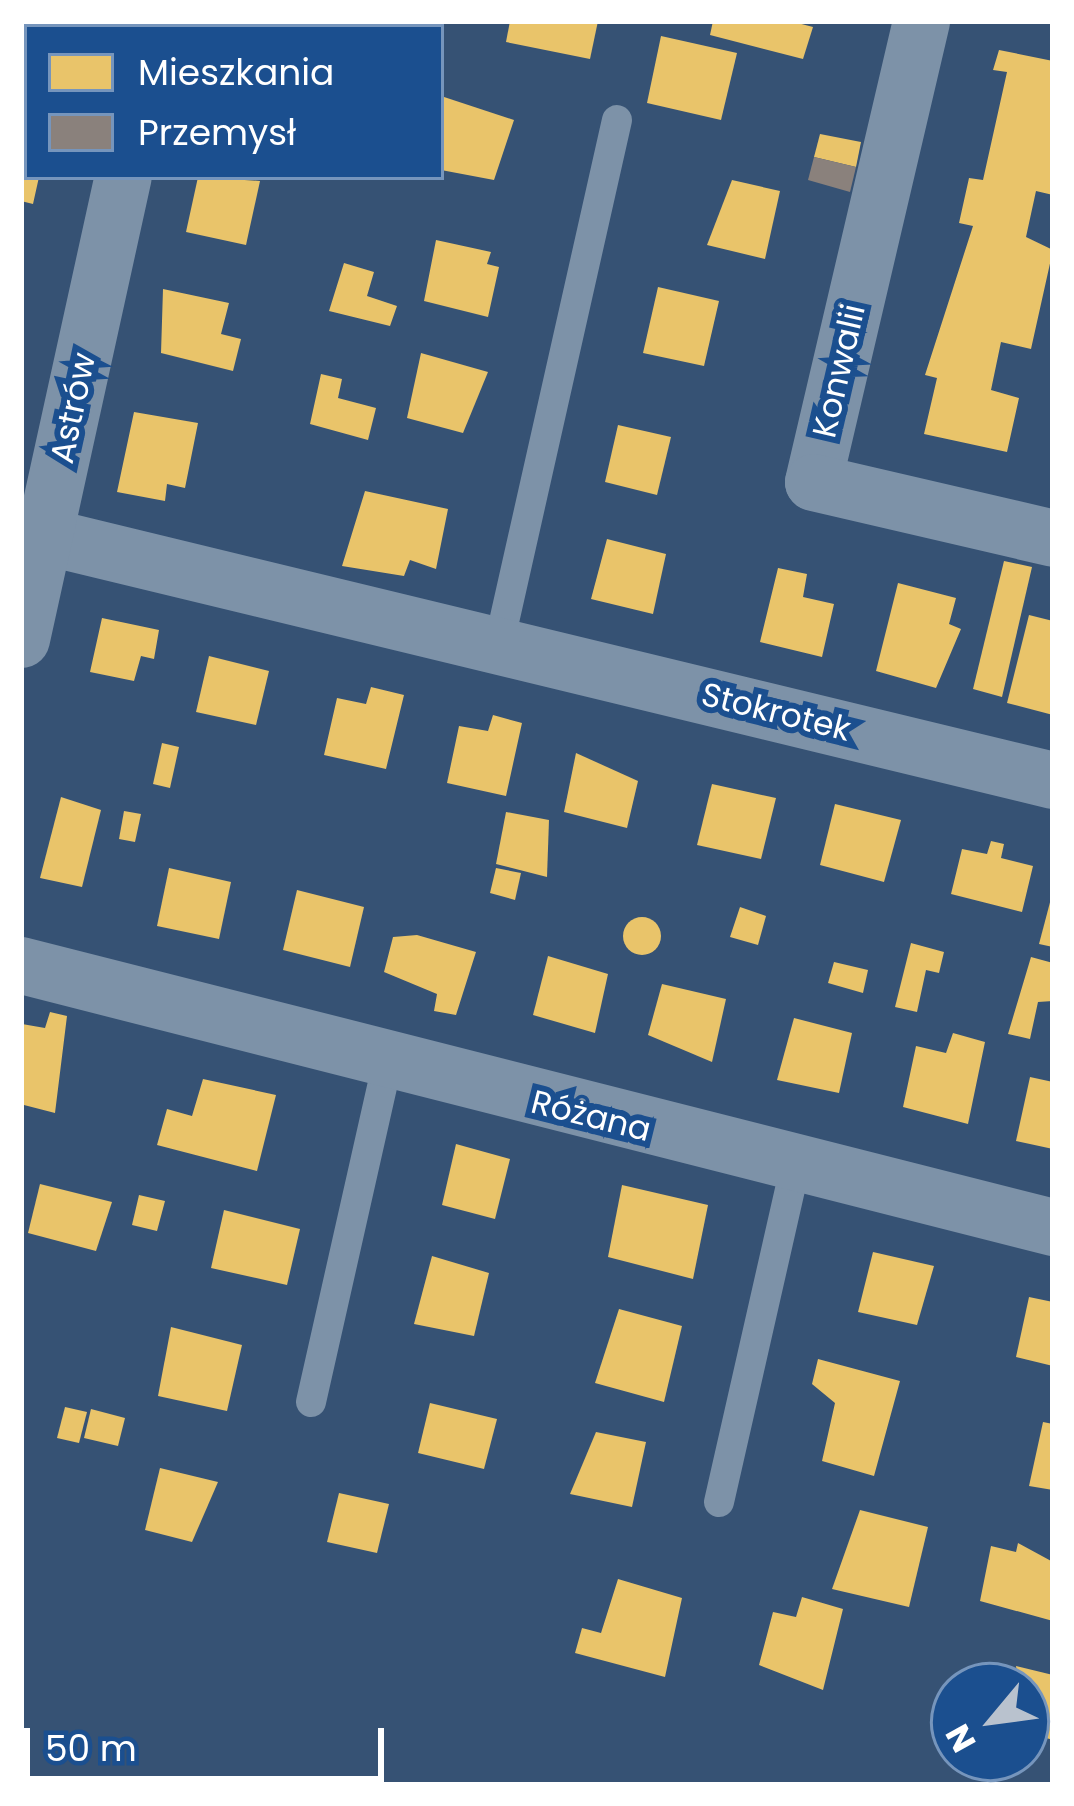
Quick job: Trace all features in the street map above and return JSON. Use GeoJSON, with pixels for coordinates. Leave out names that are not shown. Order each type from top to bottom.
{"type":"FeatureCollection","features":[{"type":"Feature","properties":{"kind":"street","name":"Konwalii"},"geometry":{"type":"LineString","coordinates":[[921,21],[814,482],[1053,538]]}},
{"type":"Feature","properties":{"kind":"street","name":"Astrów"},"geometry":{"type":"LineString","coordinates":[[21,639],[122,180]]}},
{"type":"Feature","properties":{"kind":"street","name":"Stokrotek"},"geometry":{"type":"LineString","coordinates":[[46,536],[1053,780]]}},
{"type":"Feature","properties":{"kind":"street","name":"Różana"},"geometry":{"type":"LineString","coordinates":[[21,964],[387,1065],[1053,1227]]}},
{"type":"Feature","properties":{"kind":"lane"},"geometry":{"type":"LineString","coordinates":[[499,644],[617,120]]}},
{"type":"Feature","properties":{"kind":"lane"},"geometry":{"type":"LineString","coordinates":[[311,1402],[387,1065]]}},
{"type":"Feature","properties":{"kind":"lane"},"geometry":{"type":"LineString","coordinates":[[719,1502],[795,1167]]}},
{"type":"Feature","properties":{"kind":"building: Mieszkania"},"geometry":{"type":"Polygon","coordinates":[[[510,21],[598,21],[590,59],[506,42],[510,21]]]}},
{"type":"Feature","properties":{"kind":"building: Mieszkania"},"geometry":{"type":"Polygon","coordinates":[[[713,21],[790,21],[813,27],[803,59],[710,35],[713,21]]]}},
{"type":"Feature","properties":{"kind":"building: Mieszkania"},"geometry":{"type":"Polygon","coordinates":[[[661,36],[737,53],[721,120],[647,103],[661,36]]]}},
{"type":"Feature","properties":{"kind":"building: Mieszkania"},"geometry":{"type":"Polygon","coordinates":[[[999,50],[1053,61],[1053,195],[1036,191],[1026,237],[1053,250],[1031,349],[1001,342],[991,390],[1019,398],[1007,452],[924,434],[937,378],[925,375],[973,226],[959,223],[969,178],[983,180],[1007,72],[993,70],[999,50]]]}},
{"type":"Feature","properties":{"kind":"building: Mieszkania"},"geometry":{"type":"Polygon","coordinates":[[[444,97],[514,120],[494,180],[444,171],[444,97]]]}},
{"type":"Feature","properties":{"kind":"building: Mieszkania"},"geometry":{"type":"Polygon","coordinates":[[[21,131],[24,180],[38,180],[33,204],[21,201],[21,131]]]}},
{"type":"Feature","properties":{"kind":"building: Mieszkania"},"geometry":{"type":"Polygon","coordinates":[[[820,134],[861,142],[856,167],[814,157],[820,134]]]}},
{"type":"Feature","properties":{"kind":"building: Mieszkania"},"geometry":{"type":"Polygon","coordinates":[[[197,180],[260,181],[246,245],[186,232],[197,180]]]}},
{"type":"Feature","properties":{"kind":"building: Mieszkania"},"geometry":{"type":"Polygon","coordinates":[[[732,180],[780,191],[765,259],[707,245],[732,180]]]}},
{"type":"Feature","properties":{"kind":"building: Mieszkania"},"geometry":{"type":"Polygon","coordinates":[[[436,240],[491,252],[487,264],[499,267],[488,317],[424,301],[436,240]]]}},
{"type":"Feature","properties":{"kind":"building: Mieszkania"},"geometry":{"type":"Polygon","coordinates":[[[344,263],[374,272],[367,296],[397,306],[390,326],[329,311],[344,263]]]}},
{"type":"Feature","properties":{"kind":"building: Mieszkania"},"geometry":{"type":"Polygon","coordinates":[[[658,287],[719,301],[704,366],[643,353],[658,287]]]}},
{"type":"Feature","properties":{"kind":"building: Mieszkania"},"geometry":{"type":"Polygon","coordinates":[[[163,289],[229,303],[221,334],[241,339],[233,371],[161,353],[163,289]]]}},
{"type":"Feature","properties":{"kind":"building: Mieszkania"},"geometry":{"type":"Polygon","coordinates":[[[421,353],[488,372],[463,433],[407,418],[421,353]]]}},
{"type":"Feature","properties":{"kind":"building: Mieszkania"},"geometry":{"type":"Polygon","coordinates":[[[321,374],[342,379],[338,398],[376,408],[368,440],[310,424],[321,374]]]}},
{"type":"Feature","properties":{"kind":"building: Mieszkania"},"geometry":{"type":"Polygon","coordinates":[[[134,412],[198,423],[185,488],[167,484],[165,501],[117,492],[134,412]]]}},
{"type":"Feature","properties":{"kind":"building: Mieszkania"},"geometry":{"type":"Polygon","coordinates":[[[618,425],[671,437],[657,495],[605,482],[618,425]]]}},
{"type":"Feature","properties":{"kind":"building: Mieszkania"},"geometry":{"type":"Polygon","coordinates":[[[365,491],[448,509],[436,569],[410,560],[404,576],[342,566],[365,491]]]}},
{"type":"Feature","properties":{"kind":"building: Mieszkania"},"geometry":{"type":"Polygon","coordinates":[[[607,539],[666,554],[653,614],[591,599],[607,539]]]}},
{"type":"Feature","properties":{"kind":"building: Mieszkania"},"geometry":{"type":"Polygon","coordinates":[[[1004,561],[1032,567],[1002,697],[973,689],[1004,561]]]}},
{"type":"Feature","properties":{"kind":"building: Mieszkania"},"geometry":{"type":"Polygon","coordinates":[[[778,568],[807,574],[803,597],[834,604],[822,657],[760,642],[778,568]]]}},
{"type":"Feature","properties":{"kind":"building: Mieszkania"},"geometry":{"type":"Polygon","coordinates":[[[898,583],[956,598],[949,624],[961,629],[936,688],[876,671],[898,583]]]}},
{"type":"Feature","properties":{"kind":"building: Mieszkania"},"geometry":{"type":"Polygon","coordinates":[[[1029,615],[1053,621],[1053,715],[1007,703],[1029,615]]]}},
{"type":"Feature","properties":{"kind":"building: Mieszkania"},"geometry":{"type":"Polygon","coordinates":[[[102,618],[159,630],[154,659],[141,656],[134,681],[90,672],[102,618]]]}},
{"type":"Feature","properties":{"kind":"building: Mieszkania"},"geometry":{"type":"Polygon","coordinates":[[[209,656],[269,671],[256,725],[196,712],[209,656]]]}},
{"type":"Feature","properties":{"kind":"building: Mieszkania"},"geometry":{"type":"Polygon","coordinates":[[[371,687],[404,695],[386,769],[324,755],[337,698],[366,704],[371,687]]]}},
{"type":"Feature","properties":{"kind":"building: Mieszkania"},"geometry":{"type":"Polygon","coordinates":[[[493,715],[522,723],[506,796],[447,783],[459,726],[488,731],[493,715]]]}},
{"type":"Feature","properties":{"kind":"building: Mieszkania"},"geometry":{"type":"Polygon","coordinates":[[[162,743],[179,747],[170,788],[153,784],[162,743]]]}},
{"type":"Feature","properties":{"kind":"building: Mieszkania"},"geometry":{"type":"Polygon","coordinates":[[[576,753],[638,781],[627,828],[564,812],[576,753]]]}},
{"type":"Feature","properties":{"kind":"building: Mieszkania"},"geometry":{"type":"Polygon","coordinates":[[[712,784],[776,798],[761,859],[697,845],[712,784]]]}},
{"type":"Feature","properties":{"kind":"building: Mieszkania"},"geometry":{"type":"Polygon","coordinates":[[[61,797],[101,810],[82,887],[40,878],[61,797]]]}},
{"type":"Feature","properties":{"kind":"building: Mieszkania"},"geometry":{"type":"Polygon","coordinates":[[[835,804],[901,820],[884,882],[820,865],[835,804]]]}},
{"type":"Feature","properties":{"kind":"building: Mieszkania"},"geometry":{"type":"Polygon","coordinates":[[[124,811],[141,814],[135,842],[119,839],[124,811]]]}},
{"type":"Feature","properties":{"kind":"building: Mieszkania"},"geometry":{"type":"Polygon","coordinates":[[[506,812],[549,820],[547,877],[496,864],[506,812]]]}},
{"type":"Feature","properties":{"kind":"building: Mieszkania"},"geometry":{"type":"Polygon","coordinates":[[[991,841],[1004,844],[1001,858],[1033,866],[1022,912],[951,894],[962,849],[987,854],[991,841]]]}},
{"type":"Feature","properties":{"kind":"building: Mieszkania"},"geometry":{"type":"Polygon","coordinates":[[[169,868],[231,882],[219,939],[157,926],[169,868]]]}},
{"type":"Feature","properties":{"kind":"building: Mieszkania"},"geometry":{"type":"Polygon","coordinates":[[[496,868],[521,873],[515,900],[490,893],[496,868]]]}},
{"type":"Feature","properties":{"kind":"building: Mieszkania"},"geometry":{"type":"Polygon","coordinates":[[[297,890],[364,907],[350,967],[283,950],[297,890]]]}},
{"type":"Feature","properties":{"kind":"building: Mieszkania"},"geometry":{"type":"Polygon","coordinates":[[[1053,891],[1053,947],[1039,944],[1053,891]]]}},
{"type":"Feature","properties":{"kind":"building: Mieszkania"},"geometry":{"type":"Polygon","coordinates":[[[740,907],[766,916],[758,945],[730,937],[740,907]]]}},
{"type":"Feature","properties":{"kind":"building: Mieszkania"},"geometry":{"type":"Polygon","coordinates":[[[642,917],[655,923],[661,936],[655,949],[642,955],[629,949],[623,936],[629,923],[642,917]]]}},
{"type":"Feature","properties":{"kind":"building: Mieszkania"},"geometry":{"type":"Polygon","coordinates":[[[417,935],[476,952],[456,1015],[434,1011],[437,994],[384,972],[393,937],[417,935]]]}},
{"type":"Feature","properties":{"kind":"building: Mieszkania"},"geometry":{"type":"Polygon","coordinates":[[[911,943],[944,952],[939,973],[926,970],[917,1012],[895,1007],[911,943]]]}},
{"type":"Feature","properties":{"kind":"building: Mieszkania"},"geometry":{"type":"Polygon","coordinates":[[[548,956],[608,974],[595,1033],[533,1015],[548,956]]]}},
{"type":"Feature","properties":{"kind":"building: Mieszkania"},"geometry":{"type":"Polygon","coordinates":[[[1031,957],[1053,963],[1053,1001],[1038,1002],[1030,1039],[1008,1034],[1031,957]]]}},
{"type":"Feature","properties":{"kind":"building: Mieszkania"},"geometry":{"type":"Polygon","coordinates":[[[834,962],[868,970],[863,993],[828,983],[834,962]]]}},
{"type":"Feature","properties":{"kind":"building: Mieszkania"},"geometry":{"type":"Polygon","coordinates":[[[662,984],[726,999],[712,1062],[648,1035],[662,984]]]}},
{"type":"Feature","properties":{"kind":"building: Mieszkania"},"geometry":{"type":"Polygon","coordinates":[[[50,1012],[67,1016],[55,1113],[24,1105],[21,1090],[22,1024],[45,1028],[50,1012]]]}},
{"type":"Feature","properties":{"kind":"building: Mieszkania"},"geometry":{"type":"Polygon","coordinates":[[[794,1018],[852,1033],[839,1093],[777,1080],[794,1018]]]}},
{"type":"Feature","properties":{"kind":"building: Mieszkania"},"geometry":{"type":"Polygon","coordinates":[[[953,1033],[985,1042],[968,1124],[903,1107],[916,1046],[946,1053],[953,1033]]]}},
{"type":"Feature","properties":{"kind":"building: Mieszkania"},"geometry":{"type":"Polygon","coordinates":[[[1030,1077],[1053,1082],[1053,1149],[1016,1141],[1030,1077]]]}},
{"type":"Feature","properties":{"kind":"building: Mieszkania"},"geometry":{"type":"Polygon","coordinates":[[[203,1079],[276,1095],[257,1171],[157,1145],[167,1109],[192,1116],[203,1079]]]}},
{"type":"Feature","properties":{"kind":"building: Mieszkania"},"geometry":{"type":"Polygon","coordinates":[[[456,1144],[510,1159],[495,1219],[442,1205],[456,1144]]]}},
{"type":"Feature","properties":{"kind":"building: Mieszkania"},"geometry":{"type":"Polygon","coordinates":[[[40,1184],[112,1202],[96,1251],[28,1233],[40,1184]]]}},
{"type":"Feature","properties":{"kind":"building: Mieszkania"},"geometry":{"type":"Polygon","coordinates":[[[622,1185],[708,1205],[693,1279],[608,1257],[622,1185]]]}},
{"type":"Feature","properties":{"kind":"building: Mieszkania"},"geometry":{"type":"Polygon","coordinates":[[[139,1195],[165,1201],[157,1231],[132,1225],[139,1195]]]}},
{"type":"Feature","properties":{"kind":"building: Mieszkania"},"geometry":{"type":"Polygon","coordinates":[[[224,1210],[300,1229],[287,1285],[211,1268],[224,1210]]]}},
{"type":"Feature","properties":{"kind":"building: Mieszkania"},"geometry":{"type":"Polygon","coordinates":[[[873,1252],[934,1266],[917,1325],[858,1312],[873,1252]]]}},
{"type":"Feature","properties":{"kind":"building: Mieszkania"},"geometry":{"type":"Polygon","coordinates":[[[432,1256],[489,1273],[474,1336],[414,1324],[432,1256]]]}},
{"type":"Feature","properties":{"kind":"building: Mieszkania"},"geometry":{"type":"Polygon","coordinates":[[[1029,1297],[1053,1302],[1053,1366],[1016,1357],[1029,1297]]]}},
{"type":"Feature","properties":{"kind":"building: Mieszkania"},"geometry":{"type":"Polygon","coordinates":[[[619,1309],[682,1326],[664,1402],[595,1383],[619,1309]]]}},
{"type":"Feature","properties":{"kind":"building: Mieszkania"},"geometry":{"type":"Polygon","coordinates":[[[171,1327],[242,1345],[227,1411],[158,1396],[171,1327]]]}},
{"type":"Feature","properties":{"kind":"building: Mieszkania"},"geometry":{"type":"Polygon","coordinates":[[[818,1359],[900,1381],[874,1476],[822,1461],[835,1403],[812,1384],[818,1359]]]}},
{"type":"Feature","properties":{"kind":"building: Mieszkania"},"geometry":{"type":"Polygon","coordinates":[[[430,1403],[497,1419],[484,1469],[418,1453],[430,1403]]]}},
{"type":"Feature","properties":{"kind":"building: Mieszkania"},"geometry":{"type":"Polygon","coordinates":[[[65,1407],[87,1412],[79,1443],[57,1438],[65,1407]]]}},
{"type":"Feature","properties":{"kind":"building: Mieszkania"},"geometry":{"type":"Polygon","coordinates":[[[91,1409],[125,1418],[118,1446],[84,1438],[91,1409]]]}},
{"type":"Feature","properties":{"kind":"building: Mieszkania"},"geometry":{"type":"Polygon","coordinates":[[[1043,1422],[1053,1424],[1053,1490],[1029,1486],[1043,1422]]]}},
{"type":"Feature","properties":{"kind":"building: Mieszkania"},"geometry":{"type":"Polygon","coordinates":[[[596,1432],[646,1442],[632,1507],[570,1494],[596,1432]]]}},
{"type":"Feature","properties":{"kind":"building: Mieszkania"},"geometry":{"type":"Polygon","coordinates":[[[160,1468],[218,1482],[192,1542],[145,1530],[160,1468]]]}},
{"type":"Feature","properties":{"kind":"building: Mieszkania"},"geometry":{"type":"Polygon","coordinates":[[[339,1493],[389,1504],[377,1553],[327,1542],[339,1493]]]}},
{"type":"Feature","properties":{"kind":"building: Mieszkania"},"geometry":{"type":"Polygon","coordinates":[[[860,1510],[928,1527],[909,1607],[832,1589],[860,1510]]]}},
{"type":"Feature","properties":{"kind":"building: Mieszkania"},"geometry":{"type":"Polygon","coordinates":[[[1018,1543],[1053,1562],[1053,1621],[980,1601],[991,1546],[1016,1552],[1018,1543]]]}},
{"type":"Feature","properties":{"kind":"building: Mieszkania"},"geometry":{"type":"Polygon","coordinates":[[[618,1579],[682,1598],[665,1677],[575,1653],[582,1628],[601,1633],[618,1579]]]}},
{"type":"Feature","properties":{"kind":"building: Mieszkania"},"geometry":{"type":"Polygon","coordinates":[[[802,1597],[843,1609],[823,1690],[759,1665],[773,1612],[796,1617],[802,1597]]]}},
{"type":"Feature","properties":{"kind":"building: Mieszkania"},"geometry":{"type":"Polygon","coordinates":[[[1050,1674],[1053,1675],[1050,1739],[1050,1674]]]}},
{"type":"Feature","properties":{"kind":"building: Przemysł"},"geometry":{"type":"Polygon","coordinates":[[[814,157],[856,167],[850,192],[808,180],[814,157]]]}}]}
